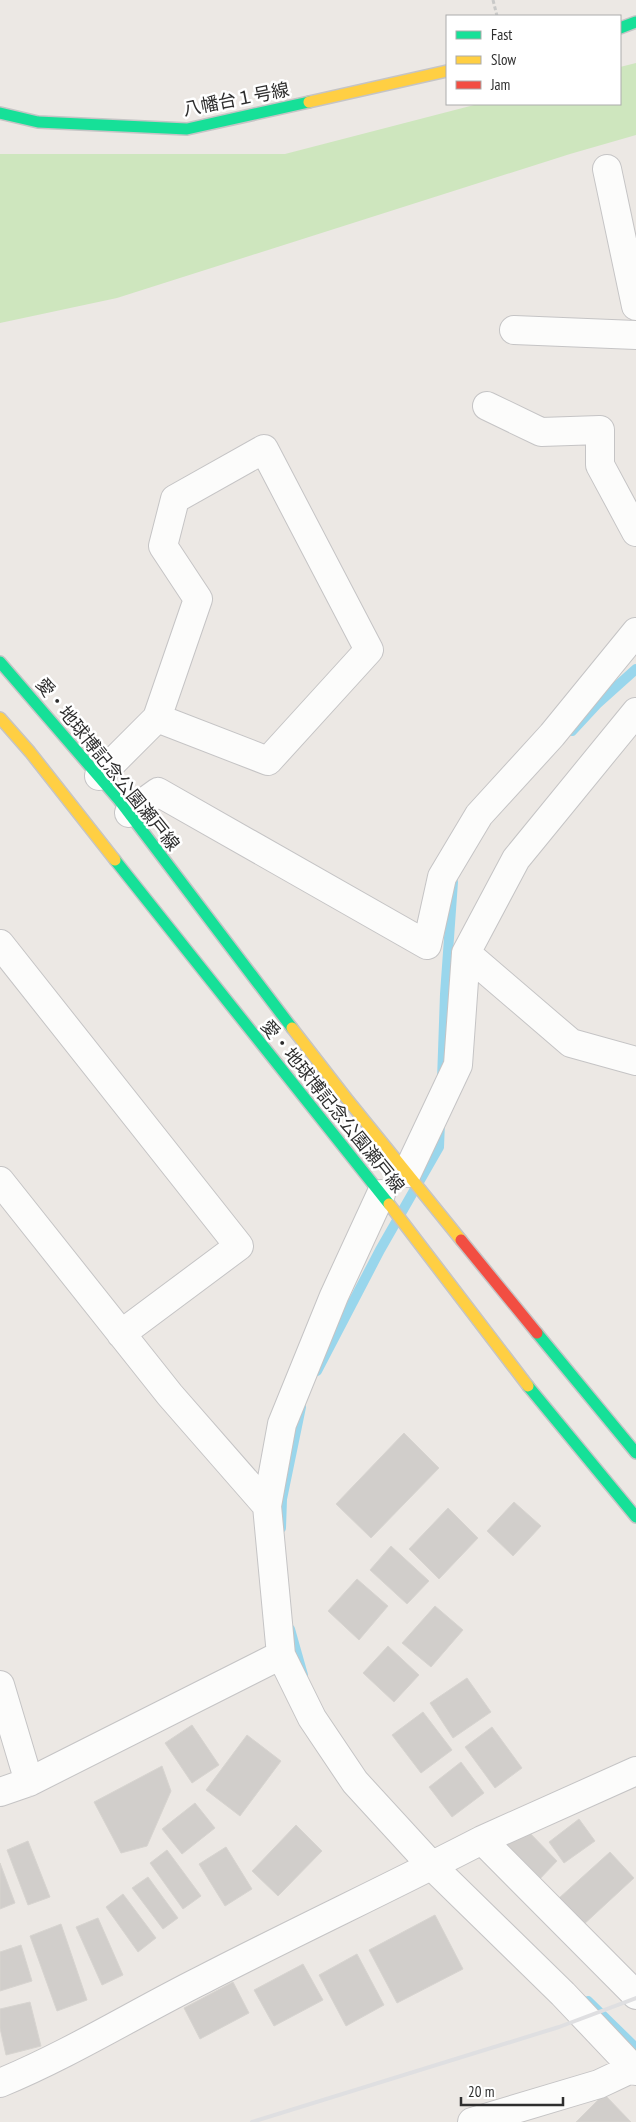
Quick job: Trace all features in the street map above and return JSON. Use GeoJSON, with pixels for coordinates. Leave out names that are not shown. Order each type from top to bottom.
{"type":"FeatureCollection","features":[{"type":"Feature","properties":{"kind":"main road"},"geometry":{"type":"LineString","coordinates":[[621,28],[636,22]]}},
{"type":"Feature","properties":{"kind":"main road","name":"八幡台１号線"},"geometry":{"type":"LineString","coordinates":[[0,113],[38,122],[187,129],[446,71]]}},
{"type":"Feature","properties":{"kind":"main road","name":"愛・地球博記念公園瀬戸線"},"geometry":{"type":"LineString","coordinates":[[0,662],[129,813],[347,1099],[636,1453]]}},
{"type":"Feature","properties":{"kind":"main road","name":"愛・地球博記念公園瀬戸線"},"geometry":{"type":"LineString","coordinates":[[0,718],[30,752],[381,1194],[528,1385],[636,1517]]}},
{"type":"Feature","properties":{"kind":"street"},"geometry":{"type":"LineString","coordinates":[[607,169],[636,306]]}},
{"type":"Feature","properties":{"kind":"street"},"geometry":{"type":"LineString","coordinates":[[514,330],[636,335]]}},
{"type":"Feature","properties":{"kind":"street"},"geometry":{"type":"LineString","coordinates":[[487,406],[541,432],[600,430],[600,465],[636,532]]}},
{"type":"Feature","properties":{"kind":"street"},"geometry":{"type":"LineString","coordinates":[[99,776],[157,718],[198,599],[163,546],[175,498],[264,449],[369,650],[268,761],[157,718]]}},
{"type":"Feature","properties":{"kind":"street"},"geometry":{"type":"LineString","coordinates":[[129,813],[158,792],[427,945],[442,878],[478,815],[552,735],[636,632]]}},
{"type":"Feature","properties":{"kind":"street"},"geometry":{"type":"LineString","coordinates":[[407,1173],[458,1065],[466,953],[516,859],[636,712]]}},
{"type":"Feature","properties":{"kind":"street"},"geometry":{"type":"LineString","coordinates":[[0,944],[239,1246],[121,1334]]}},
{"type":"Feature","properties":{"kind":"street"},"geometry":{"type":"LineString","coordinates":[[466,953],[571,1042],[636,1061]]}},
{"type":"Feature","properties":{"kind":"street"},"geometry":{"type":"LineString","coordinates":[[0,1181],[170,1395],[267,1506]]}},
{"type":"Feature","properties":{"kind":"street"},"geometry":{"type":"LineString","coordinates":[[381,1194],[334,1296],[282,1424],[267,1506],[281,1655],[312,1718],[355,1782],[432,1866],[563,1994],[635,2070],[599,2084],[472,2122]]}},
{"type":"Feature","properties":{"kind":"street"},"geometry":{"type":"LineString","coordinates":[[0,1792],[29,1782],[281,1655]]}},
{"type":"Feature","properties":{"kind":"street"},"geometry":{"type":"LineString","coordinates":[[0,1685],[29,1782]]}},
{"type":"Feature","properties":{"kind":"street"},"geometry":{"type":"LineString","coordinates":[[0,2083],[43,2065],[177,1992],[299,1930],[482,1840],[636,1770]]}},
{"type":"Feature","properties":{"kind":"street"},"geometry":{"type":"LineString","coordinates":[[482,1840],[636,1995]]}},
{"type":"Feature","properties":{"kind":"path"},"geometry":{"type":"LineString","coordinates":[[493,0],[497,15]]}},
{"type":"Feature","properties":{"kind":"green space"},"geometry":{"type":"Polygon","coordinates":[[[636,63],[636,135],[570,154],[117,298],[0,323],[0,154],[285,154],[474,105],[621,105],[621,67],[636,63]]]}},
{"type":"Feature","properties":{"kind":"building"},"geometry":{"type":"Polygon","coordinates":[[[404,1433],[439,1468],[371,1538],[336,1504],[404,1433]]]}},
{"type":"Feature","properties":{"kind":"building"},"geometry":{"type":"Polygon","coordinates":[[[514,1502],[541,1526],[513,1556],[487,1531],[514,1502]]]}},
{"type":"Feature","properties":{"kind":"building"},"geometry":{"type":"Polygon","coordinates":[[[448,1508],[478,1538],[439,1579],[409,1549],[448,1508]]]}},
{"type":"Feature","properties":{"kind":"building"},"geometry":{"type":"Polygon","coordinates":[[[391,1546],[429,1581],[407,1604],[370,1570],[391,1546]]]}},
{"type":"Feature","properties":{"kind":"building"},"geometry":{"type":"Polygon","coordinates":[[[357,1579],[388,1606],[359,1640],[328,1611],[357,1579]]]}},
{"type":"Feature","properties":{"kind":"building"},"geometry":{"type":"Polygon","coordinates":[[[435,1606],[463,1630],[431,1667],[402,1643],[435,1606]]]}},
{"type":"Feature","properties":{"kind":"building"},"geometry":{"type":"Polygon","coordinates":[[[388,1646],[419,1675],[394,1702],[363,1673],[388,1646]]]}},
{"type":"Feature","properties":{"kind":"building"},"geometry":{"type":"Polygon","coordinates":[[[467,1678],[491,1712],[453,1738],[430,1703],[467,1678]]]}},
{"type":"Feature","properties":{"kind":"building"},"geometry":{"type":"Polygon","coordinates":[[[423,1712],[452,1750],[421,1773],[392,1735],[423,1712]]]}},
{"type":"Feature","properties":{"kind":"building"},"geometry":{"type":"Polygon","coordinates":[[[192,1725],[219,1765],[192,1783],[165,1743],[192,1725]]]}},
{"type":"Feature","properties":{"kind":"building"},"geometry":{"type":"Polygon","coordinates":[[[492,1727],[522,1768],[495,1788],[465,1747],[492,1727]]]}},
{"type":"Feature","properties":{"kind":"building"},"geometry":{"type":"Polygon","coordinates":[[[247,1735],[281,1761],[240,1816],[206,1790],[247,1735]]]}},
{"type":"Feature","properties":{"kind":"building"},"geometry":{"type":"Polygon","coordinates":[[[461,1762],[484,1793],[452,1817],[429,1787],[461,1762]]]}},
{"type":"Feature","properties":{"kind":"building"},"geometry":{"type":"Polygon","coordinates":[[[162,1766],[171,1791],[147,1846],[121,1853],[94,1802],[162,1766]]]}},
{"type":"Feature","properties":{"kind":"building"},"geometry":{"type":"Polygon","coordinates":[[[195,1803],[215,1828],[182,1854],[162,1829],[195,1803]]]}},
{"type":"Feature","properties":{"kind":"building"},"geometry":{"type":"Polygon","coordinates":[[[579,1819],[595,1841],[564,1863],[549,1842],[579,1819]]]}},
{"type":"Feature","properties":{"kind":"building"},"geometry":{"type":"Polygon","coordinates":[[[296,1825],[322,1851],[278,1896],[252,1871],[296,1825]]]}},
{"type":"Feature","properties":{"kind":"building"},"geometry":{"type":"Polygon","coordinates":[[[525,1828],[557,1861],[534,1885],[501,1852],[525,1828]]]}},
{"type":"Feature","properties":{"kind":"building"},"geometry":{"type":"Polygon","coordinates":[[[28,1841],[50,1897],[28,1905],[7,1850],[28,1841]]]}},
{"type":"Feature","properties":{"kind":"building"},"geometry":{"type":"Polygon","coordinates":[[[226,1847],[252,1889],[225,1906],[199,1864],[226,1847]]]}},
{"type":"Feature","properties":{"kind":"building"},"geometry":{"type":"Polygon","coordinates":[[[167,1850],[201,1896],[183,1909],[150,1863],[167,1850]]]}},
{"type":"Feature","properties":{"kind":"building"},"geometry":{"type":"Polygon","coordinates":[[[610,1852],[634,1878],[582,1926],[558,1899],[610,1852]]]}},
{"type":"Feature","properties":{"kind":"building"},"geometry":{"type":"Polygon","coordinates":[[[0,1863],[15,1903],[0,1909],[0,1863]]]}},
{"type":"Feature","properties":{"kind":"building"},"geometry":{"type":"Polygon","coordinates":[[[148,1877],[178,1918],[163,1929],[132,1888],[148,1877]]]}},
{"type":"Feature","properties":{"kind":"building"},"geometry":{"type":"Polygon","coordinates":[[[123,1894],[156,1938],[138,1952],[106,1907],[123,1894]]]}},
{"type":"Feature","properties":{"kind":"building"},"geometry":{"type":"Polygon","coordinates":[[[435,1915],[463,1969],[397,2003],[369,1950],[435,1915]]]}},
{"type":"Feature","properties":{"kind":"building"},"geometry":{"type":"Polygon","coordinates":[[[98,1918],[123,1975],[102,1985],[76,1927],[98,1918]]]}},
{"type":"Feature","properties":{"kind":"building"},"geometry":{"type":"Polygon","coordinates":[[[61,1924],[87,2000],[57,2011],[30,1936],[61,1924]]]}},
{"type":"Feature","properties":{"kind":"building"},"geometry":{"type":"Polygon","coordinates":[[[21,1945],[32,1981],[0,1991],[0,1952],[21,1945]]]}},
{"type":"Feature","properties":{"kind":"building"},"geometry":{"type":"Polygon","coordinates":[[[357,1954],[384,2005],[346,2026],[319,1975],[357,1954]]]}},
{"type":"Feature","properties":{"kind":"building"},"geometry":{"type":"Polygon","coordinates":[[[303,1964],[323,2000],[274,2026],[254,1990],[303,1964]]]}},
{"type":"Feature","properties":{"kind":"building"},"geometry":{"type":"Polygon","coordinates":[[[233,1982],[249,2013],[200,2039],[184,2008],[233,1982]]]}},
{"type":"Feature","properties":{"kind":"building"},"geometry":{"type":"Polygon","coordinates":[[[30,2002],[41,2046],[6,2055],[0,2028],[0,2009],[30,2002]]]}},
{"type":"Feature","properties":{"kind":"building"},"geometry":{"type":"Polygon","coordinates":[[[604,2094],[631,2122],[576,2122],[604,2094]]]}},
{"type":"Feature","properties":{"kind":"waterway"},"geometry":{"type":"LineString","coordinates":[[572,731],[597,704],[636,669]]}},
{"type":"Feature","properties":{"kind":"waterway"},"geometry":{"type":"LineString","coordinates":[[442,1080],[445,994],[453,882]]}},
{"type":"Feature","properties":{"kind":"waterway"},"geometry":{"type":"LineString","coordinates":[[317,1371],[380,1250],[439,1147],[440,1122]]}},
{"type":"Feature","properties":{"kind":"waterway"},"geometry":{"type":"LineString","coordinates":[[281,1528],[282,1499],[301,1407]]}},
{"type":"Feature","properties":{"kind":"waterway"},"geometry":{"type":"LineString","coordinates":[[290,1629],[303,1675]]}},
{"type":"Feature","properties":{"kind":"waterway"},"geometry":{"type":"LineString","coordinates":[[588,2001],[636,2048]]}},
{"type":"Feature","properties":{"kind":"railway"},"geometry":{"type":"LineString","coordinates":[[252,2122],[559,2027],[636,1998]]}},
{"type":"Feature","properties":{"kind":"traffic: fast"},"geometry":{"type":"LineString","coordinates":[[621,28],[636,22]]}},
{"type":"Feature","properties":{"kind":"traffic: fast"},"geometry":{"type":"LineString","coordinates":[[0,113],[38,122],[187,129],[309,102]]}},
{"type":"Feature","properties":{"kind":"traffic: fast"},"geometry":{"type":"LineString","coordinates":[[0,662],[119,800],[292,1028]]}},
{"type":"Feature","properties":{"kind":"traffic: fast"},"geometry":{"type":"LineString","coordinates":[[115,860],[389,1204]]}},
{"type":"Feature","properties":{"kind":"traffic: fast"},"geometry":{"type":"LineString","coordinates":[[537,1333],[636,1453]]}},
{"type":"Feature","properties":{"kind":"traffic: fast"},"geometry":{"type":"LineString","coordinates":[[528,1386],[636,1517]]}},
{"type":"Feature","properties":{"kind":"traffic: slow"},"geometry":{"type":"LineString","coordinates":[[309,102],[446,71]]}},
{"type":"Feature","properties":{"kind":"traffic: slow"},"geometry":{"type":"LineString","coordinates":[[0,718],[30,752],[115,860]]}},
{"type":"Feature","properties":{"kind":"traffic: slow"},"geometry":{"type":"LineString","coordinates":[[292,1028],[461,1240]]}},
{"type":"Feature","properties":{"kind":"traffic: slow"},"geometry":{"type":"LineString","coordinates":[[389,1204],[528,1386]]}},
{"type":"Feature","properties":{"kind":"traffic: jam"},"geometry":{"type":"LineString","coordinates":[[461,1240],[537,1333]]}}]}
